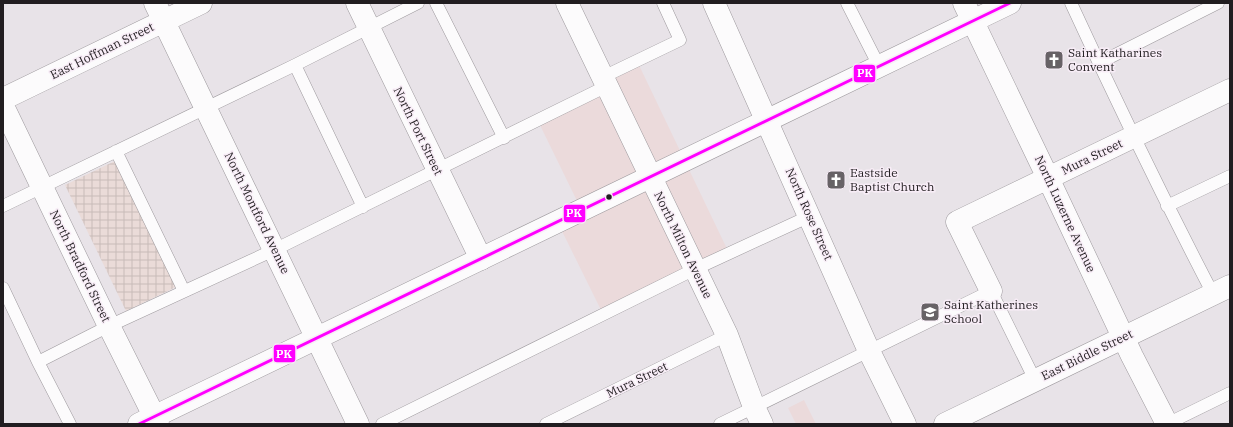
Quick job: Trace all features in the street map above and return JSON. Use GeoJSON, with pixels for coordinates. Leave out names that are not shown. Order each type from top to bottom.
{"type":"FeatureCollection","features":[{"type":"Feature","properties":{"kind":"street","name":"East Hoffman Street"},"geometry":{"type":"LineString","coordinates":[[3,99],[160,12],[201,3]]}},
{"type":"Feature","properties":{"kind":"street","name":"North Port Street"},"geometry":{"type":"LineString","coordinates":[[357,3],[436,169],[481,259]]}},
{"type":"Feature","properties":{"kind":"street","name":"North Milton Avenue"},"geometry":{"type":"LineString","coordinates":[[567,3],[727,335],[758,416]]}},
{"type":"Feature","properties":{"kind":"street","name":"North Rose Street"},"geometry":{"type":"LineString","coordinates":[[714,3],[869,351],[904,424]]}},
{"type":"Feature","properties":{"kind":"street"},"geometry":{"type":"LineString","coordinates":[[151,422],[317,338],[879,66],[968,12],[1010,3]]}},
{"type":"Feature","properties":{"kind":"street","name":"North Montford Avenue"},"geometry":{"type":"LineString","coordinates":[[160,12],[358,424]]}},
{"type":"Feature","properties":{"kind":"street","name":"North Luzerne Avenue"},"geometry":{"type":"LineString","coordinates":[[968,12],[1123,337],[1167,424]]}},
{"type":"Feature","properties":{"kind":"street","name":"Mura Street"},"geometry":{"type":"LineString","coordinates":[[991,291],[957,222],[1230,90]]}},
{"type":"Feature","properties":{"kind":"street","name":"North Bradford Street"},"geometry":{"type":"LineString","coordinates":[[3,106],[109,326],[151,422]]}},
{"type":"Feature","properties":{"kind":"street","name":"East Biddle Street"},"geometry":{"type":"LineString","coordinates":[[945,424],[1221,290]]}},
{"type":"Feature","properties":{"kind":"lane"},"geometry":{"type":"LineString","coordinates":[[3,206],[295,65],[418,3]]}},
{"type":"Feature","properties":{"kind":"lane"},"geometry":{"type":"LineString","coordinates":[[436,3],[504,138]]}},
{"type":"Feature","properties":{"kind":"lane"},"geometry":{"type":"LineString","coordinates":[[38,362],[109,326],[274,250],[363,207],[436,169],[504,138],[680,40],[662,3]]}},
{"type":"Feature","properties":{"kind":"lane"},"geometry":{"type":"LineString","coordinates":[[847,3],[879,66]]}},
{"type":"Feature","properties":{"kind":"lane"},"geometry":{"type":"LineString","coordinates":[[1071,3],[1167,206],[1221,290]]}},
{"type":"Feature","properties":{"kind":"lane"},"geometry":{"type":"LineString","coordinates":[[1099,64],[1218,3]]}},
{"type":"Feature","properties":{"kind":"lane"},"geometry":{"type":"LineString","coordinates":[[295,65],[363,207]]}},
{"type":"Feature","properties":{"kind":"lane"},"geometry":{"type":"LineString","coordinates":[[116,151],[184,291]]}},
{"type":"Feature","properties":{"kind":"lane"},"geometry":{"type":"LineString","coordinates":[[1167,206],[1230,176]]}},
{"type":"Feature","properties":{"kind":"lane"},"geometry":{"type":"LineString","coordinates":[[382,424],[695,269],[810,216]]}},
{"type":"Feature","properties":{"kind":"lane"},"geometry":{"type":"LineString","coordinates":[[3,288],[38,362],[70,424]]}},
{"type":"Feature","properties":{"kind":"lane"},"geometry":{"type":"LineString","coordinates":[[720,424],[758,416],[869,351],[991,291],[1035,380]]}},
{"type":"Feature","properties":{"kind":"lane","name":"Mura Street"},"geometry":{"type":"LineString","coordinates":[[546,424],[727,335]]}},
{"type":"Feature","properties":{"kind":"lane"},"geometry":{"type":"LineString","coordinates":[[1167,424],[1230,393]]}},
{"type":"Feature","properties":{"kind":"shaded area"},"geometry":{"type":"Polygon","coordinates":[[[637,61],[729,253],[601,310],[556,219],[580,207],[537,119],[637,61]]]}},
{"type":"Feature","properties":{"kind":"shaded area"},"geometry":{"type":"Polygon","coordinates":[[[115,161],[176,287],[126,311],[65,185],[115,161]]]}},
{"type":"Feature","properties":{"kind":"shaded area"},"geometry":{"type":"Polygon","coordinates":[[[804,400],[816,424],[796,424],[788,408],[804,400]]]}},
{"type":"Feature","properties":{"kind":"transit line","name":"PK"},"geometry":{"type":"LineString","coordinates":[[139,424],[1010,3]]}},
{"type":"Feature","properties":{"kind":"place","name":"Saint Katharines Convent"},"geometry":{"type":"Point","coordinates":[1054,60]}},
{"type":"Feature","properties":{"kind":"place","name":"Eastside Baptist Church"},"geometry":{"type":"Point","coordinates":[836,180]}},
{"type":"Feature","properties":{"kind":"place","name":"Saint Katherines School"},"geometry":{"type":"Point","coordinates":[930,312]}}]}
